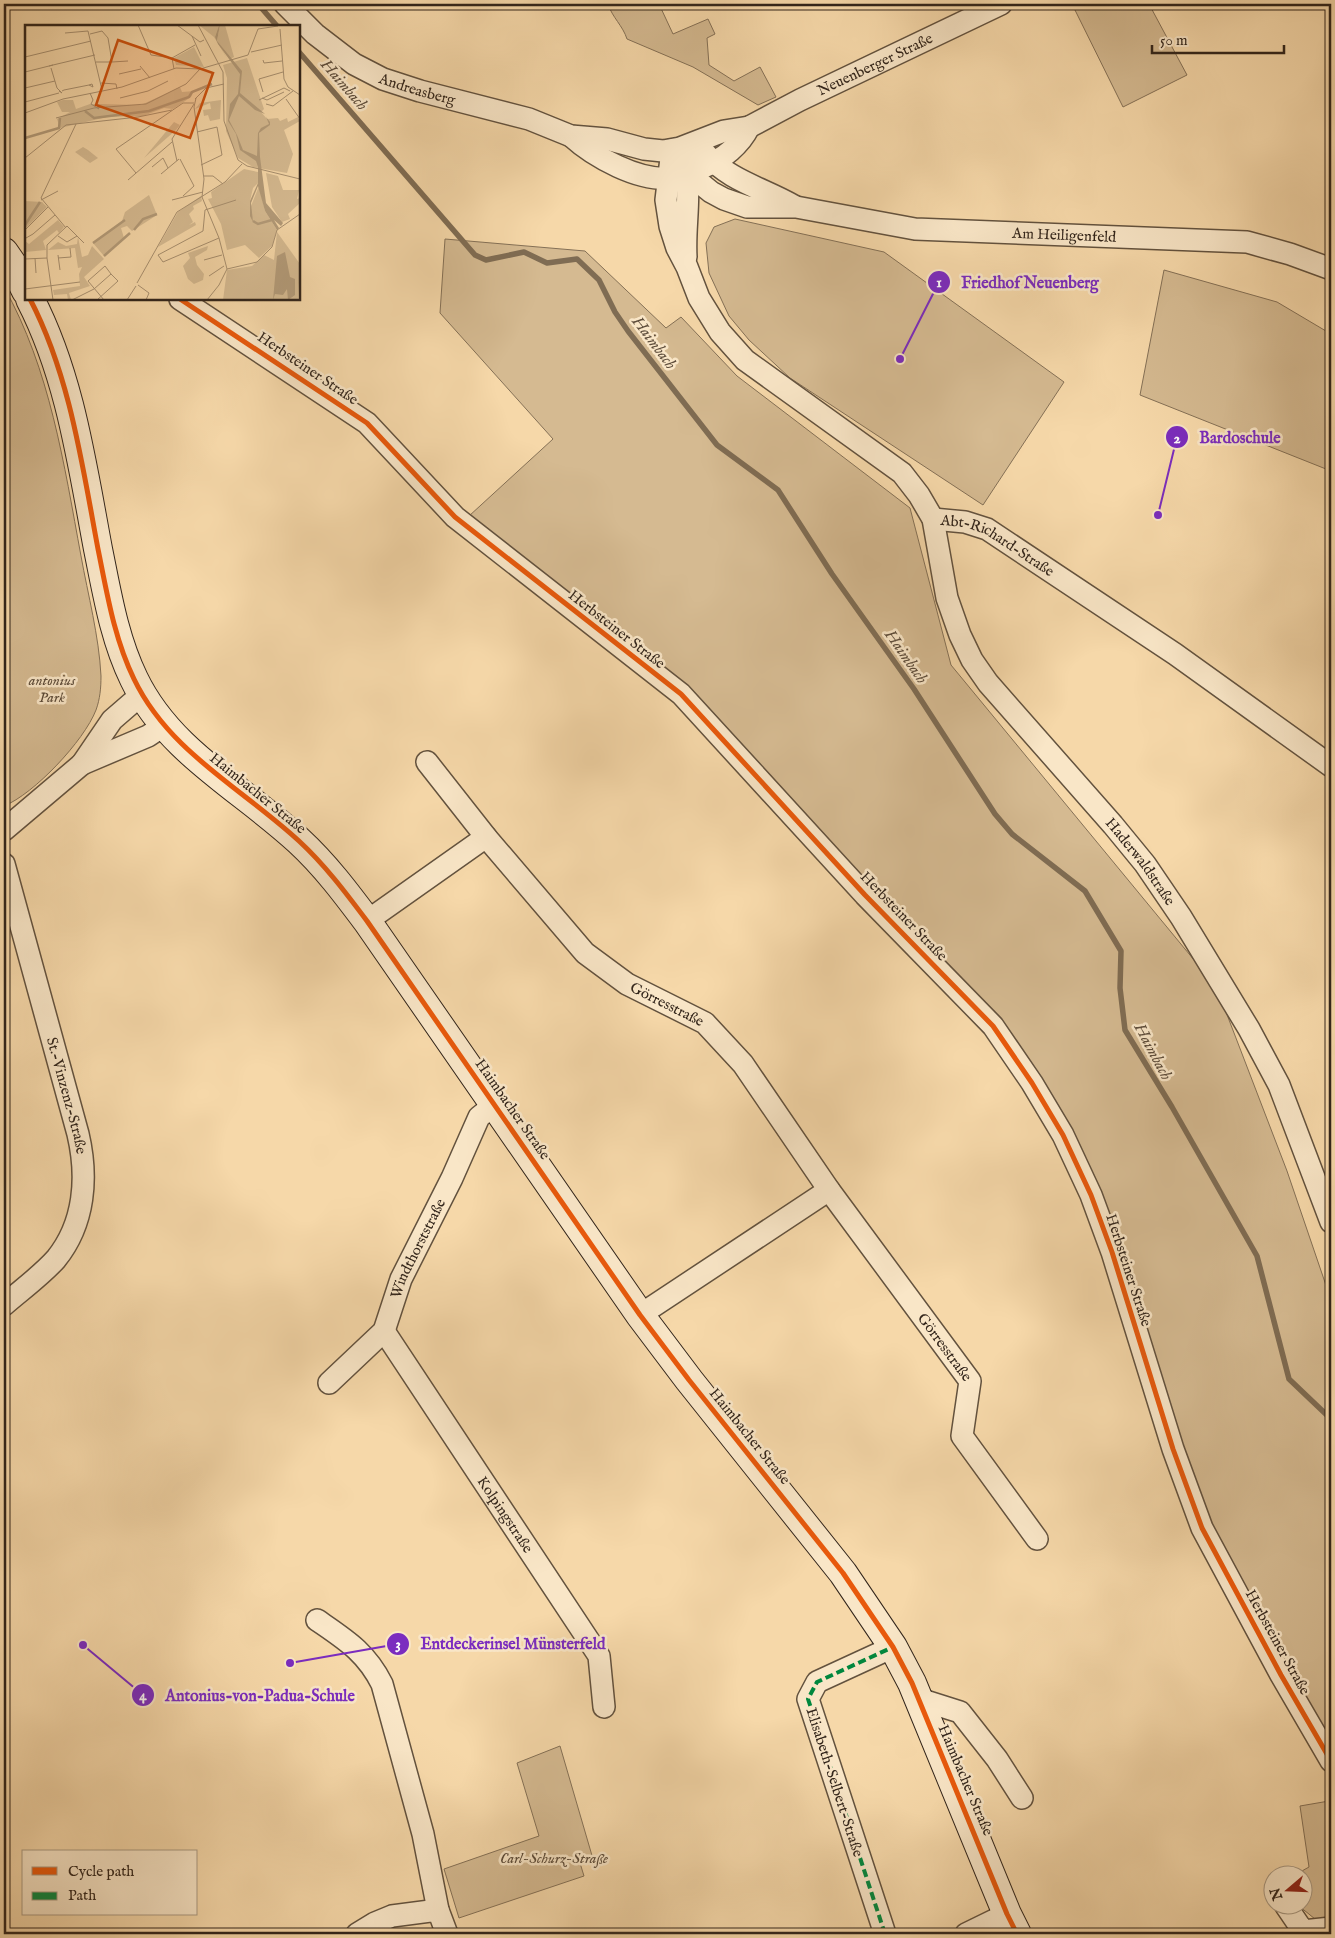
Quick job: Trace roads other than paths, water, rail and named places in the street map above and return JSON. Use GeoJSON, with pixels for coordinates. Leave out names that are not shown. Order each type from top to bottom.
{"type":"FeatureCollection","features":[{"type":"Feature","properties":{"kind":"main road"},"geometry":{"type":"LineString","coordinates":[[14,260],[25,288]]}},
{"type":"Feature","properties":{"kind":"main road","name":"Haimbacher Straße"},"geometry":{"type":"LineString","coordinates":[[31,300],[44,325],[65,391],[79,447],[109,607],[124,657],[142,694],[163,726],[178,742],[299,841],[325,867],[367,921],[640,1315],[689,1380],[837,1566],[893,1647],[918,1698],[1012,1924]]}},
{"type":"Feature","properties":{"kind":"street","name":"Andreasberg"},"geometry":{"type":"LineString","coordinates":[[285,4],[315,34],[354,64],[383,79],[420,91],[529,119],[571,136],[606,139],[651,150],[683,147]]}},
{"type":"Feature","properties":{"kind":"street","name":"Neuenberger Straße"},"geometry":{"type":"LineString","coordinates":[[683,147],[724,131],[749,127],[800,100],[1000,4]]}},
{"type":"Feature","properties":{"kind":"street","name":"Neuenberger Straße"},"geometry":{"type":"LineString","coordinates":[[683,175],[714,163],[733,149],[743,138],[749,127]]}},
{"type":"Feature","properties":{"kind":"street","name":"Andreasberg"},"geometry":{"type":"LineString","coordinates":[[571,136],[586,149],[601,158],[643,176],[683,175]]}},
{"type":"Feature","properties":{"kind":"street","name":"Am Heiligenfeld"},"geometry":{"type":"LineString","coordinates":[[683,147],[714,163],[746,184],[775,195],[796,208]]}},
{"type":"Feature","properties":{"kind":"street","name":"Abt-Richard-Straße"},"geometry":{"type":"LineString","coordinates":[[683,147],[683,175],[666,200],[670,226],[698,298],[720,332],[745,360],[902,473],[919,495],[933,519],[965,522],[987,529],[1175,654],[1331,766]]}},
{"type":"Feature","properties":{"kind":"street","name":"Am Heiligenfeld"},"geometry":{"type":"LineString","coordinates":[[683,175],[700,182],[711,192],[748,207],[796,208],[915,229],[1248,242],[1290,254],[1331,269]]}},
{"type":"Feature","properties":{"kind":"street","name":"Herbsteiner Straße"},"geometry":{"type":"LineString","coordinates":[[182,300],[367,423],[455,517],[510,562],[681,694],[865,895],[993,1026],[1032,1083],[1063,1135],[1091,1195],[1112,1252],[1173,1450],[1202,1528],[1281,1676],[1331,1761]]}},
{"type":"Feature","properties":{"kind":"street","name":"Haderwaldstraße"},"geometry":{"type":"LineString","coordinates":[[933,519],[947,598],[960,635],[972,660],[988,683],[1105,815],[1145,864],[1181,917],[1249,1029],[1279,1085],[1331,1222]]}},
{"type":"Feature","properties":{"kind":"street"},"geometry":{"type":"LineString","coordinates":[[4,830],[82,764],[112,720],[142,694]]}},
{"type":"Feature","properties":{"kind":"street"},"geometry":{"type":"LineString","coordinates":[[82,764],[148,736],[163,726]]}},
{"type":"Feature","properties":{"kind":"street","name":"Görresstraße"},"geometry":{"type":"LineString","coordinates":[[426,762],[486,837],[585,953],[627,984],[705,1023],[743,1064],[829,1190],[970,1381],[962,1436],[1037,1539]]}},
{"type":"Feature","properties":{"kind":"street"},"geometry":{"type":"LineString","coordinates":[[367,921],[486,837]]}},
{"type":"Feature","properties":{"kind":"street","name":"St.-Vinzenz-Straße"},"geometry":{"type":"LineString","coordinates":[[4,864],[78,1134],[83,1155],[84,1177],[76,1223],[66,1243],[55,1260],[4,1305]]}},
{"type":"Feature","properties":{"kind":"street","name":"Windthorststraße"},"geometry":{"type":"LineString","coordinates":[[329,1383],[384,1331],[401,1279],[452,1178],[475,1124],[479,1117],[494,1105]]}},
{"type":"Feature","properties":{"kind":"street"},"geometry":{"type":"LineString","coordinates":[[640,1315],[829,1190]]}},
{"type":"Feature","properties":{"kind":"street","name":"Kolpingstraße"},"geometry":{"type":"LineString","coordinates":[[384,1331],[598,1656],[604,1707]]}},
{"type":"Feature","properties":{"kind":"street"},"geometry":{"type":"LineString","coordinates":[[317,1620],[352,1644],[371,1664],[382,1684],[423,1834],[438,1910],[446,1934]]}},
{"type":"Feature","properties":{"kind":"street","name":"Elisabeth-Selbert-Straße"},"geometry":{"type":"LineString","coordinates":[[885,1934],[808,1698],[817,1682],[893,1647]]}},
{"type":"Feature","properties":{"kind":"street","name":"Haimbacher Straße"},"geometry":{"type":"LineString","coordinates":[[918,1698],[960,1712],[997,1759],[1022,1798]]}},
{"type":"Feature","properties":{"kind":"street"},"geometry":{"type":"LineString","coordinates":[[357,1934],[375,1923],[392,1916],[438,1910]]}},
{"type":"Feature","properties":{"kind":"street"},"geometry":{"type":"LineString","coordinates":[[1293,1916],[1303,1931],[1331,1928]]}},
{"type":"Feature","properties":{"kind":"street"},"geometry":{"type":"LineString","coordinates":[[966,1934],[1012,1924]]}},
{"type":"Feature","properties":{"kind":"waterway","name":"Haimbach"},"geometry":{"type":"LineString","coordinates":[[258,4],[276,25]]}},
{"type":"Feature","properties":{"kind":"waterway","name":"Haimbach"},"geometry":{"type":"LineString","coordinates":[[300,53],[475,255],[486,260],[524,252],[547,263],[577,259],[599,280],[615,312],[628,331],[717,445],[778,490],[832,574],[914,689],[995,814],[1012,834],[1085,891],[1121,951],[1120,988],[1125,1030],[1172,1107],[1257,1256],[1289,1379],[1331,1419]]}},
{"type":"Feature","properties":{"kind":"place","name":"Friedhof Neuenberg"},"geometry":{"type":"Point","coordinates":[900,359]}},
{"type":"Feature","properties":{"kind":"place","name":"Bardoschule"},"geometry":{"type":"Point","coordinates":[1158,515]}},
{"type":"Feature","properties":{"kind":"place","name":"Antonius-von-Padua-Schule"},"geometry":{"type":"Point","coordinates":[83,1645]}},
{"type":"Feature","properties":{"kind":"place","name":"Entdeckerinsel Münsterfeld"},"geometry":{"type":"Point","coordinates":[290,1663]}},
{"type":"Feature","properties":{"kind":"park label","name":"antonius Park"},"geometry":{"type":"Point","coordinates":[52,688]}},
{"type":"Feature","properties":{"kind":"park label","name":"Carl-Schurz-Straße"},"geometry":{"type":"Point","coordinates":[554,1858]}}]}
